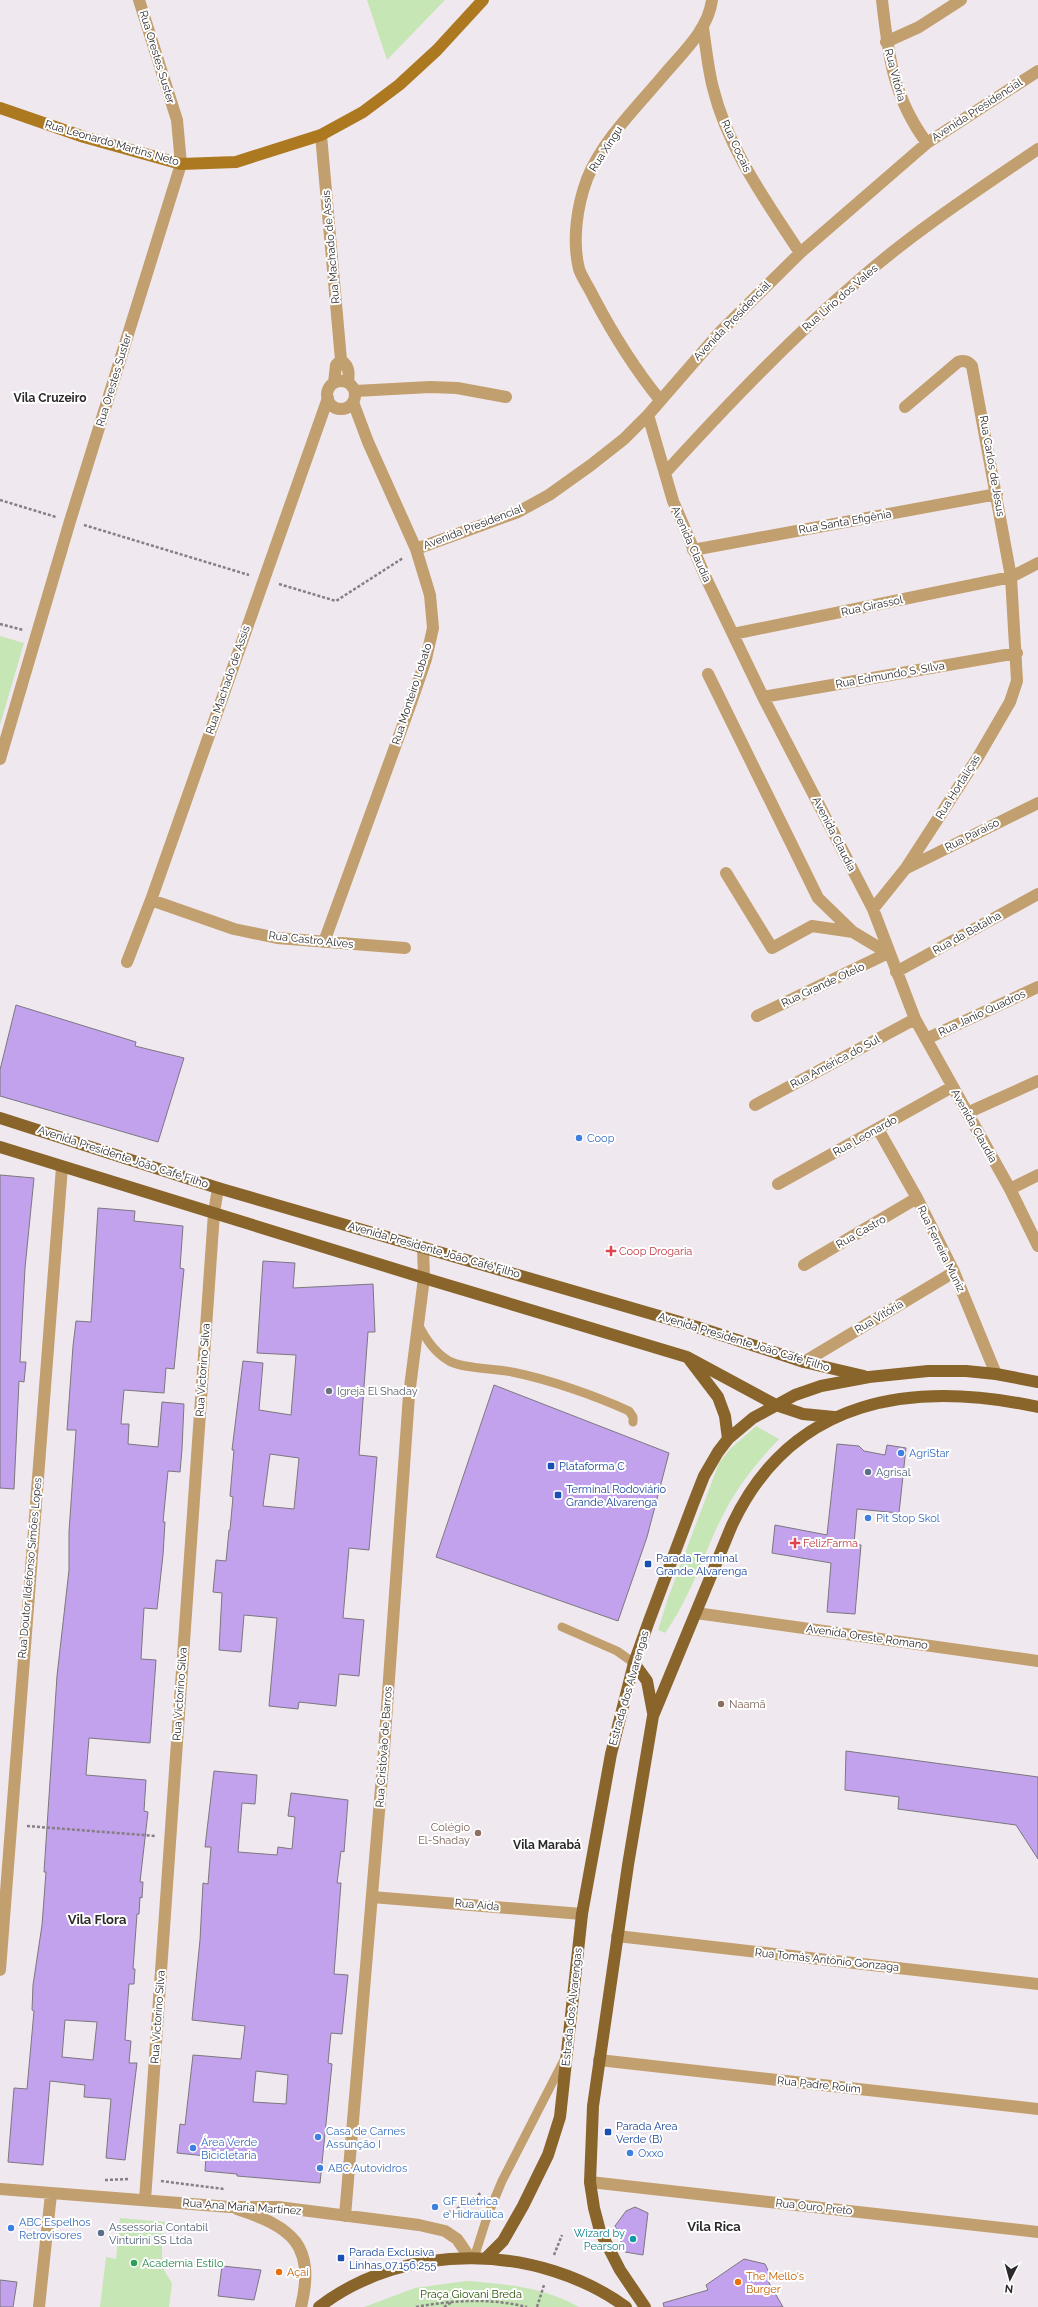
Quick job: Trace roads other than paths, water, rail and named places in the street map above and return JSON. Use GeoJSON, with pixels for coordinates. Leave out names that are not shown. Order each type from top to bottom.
{"type":"FeatureCollection","features":[{"type":"Feature","properties":{"kind":"main road","name":"Avenida Presidente João Café Filho"},"geometry":{"type":"LineString","coordinates":[[0,1118],[218,1188],[697,1327],[804,1362],[869,1377]]}},
{"type":"Feature","properties":{"kind":"main road"},"geometry":{"type":"LineString","coordinates":[[0,1147],[424,1278],[687,1357],[776,1405],[803,1414],[834,1416],[883,1402],[938,1396],[990,1398],[1038,1407]]}},
{"type":"Feature","properties":{"kind":"main road"},"geometry":{"type":"LineString","coordinates":[[687,1357],[718,1397],[725,1416],[728,1439]]}},
{"type":"Feature","properties":{"kind":"main road","name":"Estrada dos Alvarengas"},"geometry":{"type":"LineString","coordinates":[[477,2258],[503,2241],[523,2206],[548,2155],[560,2117],[582,1914],[611,1754],[634,1663],[657,1598],[704,1476],[728,1439],[753,1418],[807,1390],[869,1377],[936,1371],[966,1371],[996,1374],[1038,1382]]}},
{"type":"Feature","properties":{"kind":"main road"},"geometry":{"type":"LineString","coordinates":[[653,1716],[742,1503],[757,1480],[794,1445],[834,1416]]}},
{"type":"Feature","properties":{"kind":"main road"},"geometry":{"type":"LineString","coordinates":[[634,1663],[647,1681],[652,1697],[653,1716],[617,1936],[600,2060],[594,2106],[590,2182],[594,2208],[600,2231],[620,2270],[645,2307]]}},
{"type":"Feature","properties":{"kind":"main road"},"geometry":{"type":"LineString","coordinates":[[319,2307],[351,2287],[389,2272],[428,2262],[477,2258],[524,2263],[549,2269],[597,2289],[626,2307]]}},
{"type":"Feature","properties":{"kind":"street","name":"Rua Orestes Suster"},"geometry":{"type":"LineString","coordinates":[[0,760],[70,521],[181,164],[177,120],[139,0]]}},
{"type":"Feature","properties":{"kind":"street","name":"Rua Leonardo Martins Neto"},"geometry":{"type":"LineString","coordinates":[[0,108],[84,137],[181,164],[236,162],[321,135],[364,112],[399,85],[437,50],[483,0]]}},
{"type":"Feature","properties":{"kind":"street","name":"Rua Xingu"},"geometry":{"type":"LineString","coordinates":[[660,400],[624,350],[602,313],[580,270],[575,240],[580,210],[588,179],[603,151],[626,120],[703,28],[712,0]]}},
{"type":"Feature","properties":{"kind":"street","name":"Rua Vitória"},"geometry":{"type":"LineString","coordinates":[[882,0],[886,42],[905,109],[927,143]]}},
{"type":"Feature","properties":{"kind":"street"},"geometry":{"type":"LineString","coordinates":[[886,42],[919,27],[961,0]]}},
{"type":"Feature","properties":{"kind":"street","name":"Rua Cocais"},"geometry":{"type":"LineString","coordinates":[[703,28],[712,88],[729,136],[756,187],[800,253]]}},
{"type":"Feature","properties":{"kind":"street","name":"Avenida Presidencial"},"geometry":{"type":"LineString","coordinates":[[416,549],[518,512],[549,495],[591,465],[624,439],[720,332],[800,253],[927,143],[1038,71]]}},
{"type":"Feature","properties":{"kind":"street","name":"Rua Machado de Assis"},"geometry":{"type":"LineString","coordinates":[[321,135],[341,360],[347,365],[352,392]]}},
{"type":"Feature","properties":{"kind":"street","name":"Rua Lirio dos Vales"},"geometry":{"type":"LineString","coordinates":[[665,473],[771,361],[861,278],[920,232],[1038,149]]}},
{"type":"Feature","properties":{"kind":"street","name":"Rua Machado de Assis"},"geometry":{"type":"LineString","coordinates":[[334,383],[336,365],[341,360]]}},
{"type":"Feature","properties":{"kind":"street","name":"Rua Carlos de Jesus"},"geometry":{"type":"LineString","coordinates":[[905,407],[958,362],[969,362],[975,374],[1011,577],[1017,653]]}},
{"type":"Feature","properties":{"kind":"street"},"geometry":{"type":"LineString","coordinates":[[352,392],[350,406],[339,408],[331,404],[328,398],[329,390],[334,383],[352,392],[430,387],[457,388],[506,397]]}},
{"type":"Feature","properties":{"kind":"street","name":"Rua Monteiro Lobato"},"geometry":{"type":"LineString","coordinates":[[324,942],[426,660],[433,628],[430,595],[416,549],[368,442],[352,392]]}},
{"type":"Feature","properties":{"kind":"street","name":"Rua Machado de Assis"},"geometry":{"type":"LineString","coordinates":[[127,962],[151,900],[328,398]]}},
{"type":"Feature","properties":{"kind":"street","name":"Avenida Claudia"},"geometry":{"type":"LineString","coordinates":[[648,414],[673,501],[693,550],[763,697],[873,909],[888,953],[915,1019],[1010,1189],[1038,1246]]}},
{"type":"Feature","properties":{"kind":"street","name":"Rua Santa Efigênia"},"geometry":{"type":"LineString","coordinates":[[693,550],[997,494]]}},
{"type":"Feature","properties":{"kind":"street","name":"Rua Girassol"},"geometry":{"type":"LineString","coordinates":[[733,634],[1011,577],[1038,563]]}},
{"type":"Feature","properties":{"kind":"street","name":"Rua Edmundo S. SIlva"},"geometry":{"type":"LineString","coordinates":[[763,697],[1017,653]]}},
{"type":"Feature","properties":{"kind":"street","name":"Rua Hortaliças"},"geometry":{"type":"LineString","coordinates":[[873,909],[906,868],[1010,702],[1017,681],[1017,653]]}},
{"type":"Feature","properties":{"kind":"street"},"geometry":{"type":"LineString","coordinates":[[708,674],[818,898],[853,932],[888,953]]}},
{"type":"Feature","properties":{"kind":"street","name":"Rua Paraiso"},"geometry":{"type":"LineString","coordinates":[[906,868],[1038,802]]}},
{"type":"Feature","properties":{"kind":"street"},"geometry":{"type":"LineString","coordinates":[[726,873],[772,948],[812,926],[853,932]]}},
{"type":"Feature","properties":{"kind":"street","name":"Rua da Batalha"},"geometry":{"type":"LineString","coordinates":[[896,972],[1038,894]]}},
{"type":"Feature","properties":{"kind":"street","name":"Rua Castro Alves"},"geometry":{"type":"LineString","coordinates":[[151,900],[234,929],[277,938],[405,948]]}},
{"type":"Feature","properties":{"kind":"street","name":"Rua Grande Otelo"},"geometry":{"type":"LineString","coordinates":[[757,1016],[888,953]]}},
{"type":"Feature","properties":{"kind":"street","name":"Rua Janio Quadros"},"geometry":{"type":"LineString","coordinates":[[926,1039],[1038,987]]}},
{"type":"Feature","properties":{"kind":"street","name":"Rua América do Sul"},"geometry":{"type":"LineString","coordinates":[[755,1105],[915,1019]]}},
{"type":"Feature","properties":{"kind":"street"},"geometry":{"type":"LineString","coordinates":[[967,1113],[1038,1081]]}},
{"type":"Feature","properties":{"kind":"street","name":"Rua Leonardo"},"geometry":{"type":"LineString","coordinates":[[778,1184],[952,1087]]}},
{"type":"Feature","properties":{"kind":"street","name":"Rua Ferreira Muniz"},"geometry":{"type":"LineString","coordinates":[[878,1129],[917,1198],[954,1272],[996,1374]]}},
{"type":"Feature","properties":{"kind":"street","name":"Rua Doutor Ildefonso Simões Lopes"},"geometry":{"type":"LineString","coordinates":[[0,1970],[62,1167]]}},
{"type":"Feature","properties":{"kind":"street"},"geometry":{"type":"LineString","coordinates":[[1010,1189],[1038,1175]]}},
{"type":"Feature","properties":{"kind":"street","name":"Rua Victorino Silva"},"geometry":{"type":"LineString","coordinates":[[145,2200],[214,1213],[218,1188]]}},
{"type":"Feature","properties":{"kind":"street","name":"Rua Castro"},"geometry":{"type":"LineString","coordinates":[[804,1265],[917,1198]]}},
{"type":"Feature","properties":{"kind":"street","name":"Rua Cristóvão de Barros"},"geometry":{"type":"LineString","coordinates":[[344,2216],[372,1897],[409,1395],[424,1278],[423,1247]]}},
{"type":"Feature","properties":{"kind":"street","name":"Rua Vitória"},"geometry":{"type":"LineString","coordinates":[[804,1362],[954,1272]]}},
{"type":"Feature","properties":{"kind":"street","name":"Avenida Oreste Romano"},"geometry":{"type":"LineString","coordinates":[[696,1613],[1038,1661]]}},
{"type":"Feature","properties":{"kind":"street","name":"Rua Aída"},"geometry":{"type":"LineString","coordinates":[[372,1897],[582,1914]]}},
{"type":"Feature","properties":{"kind":"street","name":"Rua Tomás Antônio Gonzaga"},"geometry":{"type":"LineString","coordinates":[[617,1936],[1038,1984]]}},
{"type":"Feature","properties":{"kind":"street","name":"Rua Padre Rolim"},"geometry":{"type":"LineString","coordinates":[[600,2060],[1038,2109]]}},
{"type":"Feature","properties":{"kind":"street","name":"Rua Ouro Preto"},"geometry":{"type":"LineString","coordinates":[[590,2182],[1038,2232]]}},
{"type":"Feature","properties":{"kind":"street","name":"Rua Ana Maria Martinez"},"geometry":{"type":"LineString","coordinates":[[0,2189],[230,2207],[278,2207],[419,2225],[445,2231],[457,2239],[477,2258]]}},
{"type":"Feature","properties":{"kind":"street"},"geometry":{"type":"LineString","coordinates":[[39,2307],[51,2194]]}},
{"type":"Feature","properties":{"kind":"street"},"geometry":{"type":"LineString","coordinates":[[230,2207],[259,2216],[282,2228],[295,2239],[304,2256],[306,2274],[301,2307]]}},
{"type":"Feature","properties":{"kind":"lane"},"geometry":{"type":"LineString","coordinates":[[418,1324],[431,1345],[440,1355],[451,1362],[462,1366],[488,1367],[532,1377],[623,1408],[632,1414],[633,1422]]}},
{"type":"Feature","properties":{"kind":"lane"},"geometry":{"type":"LineString","coordinates":[[562,1627],[617,1651],[634,1663]]}},
{"type":"Feature","properties":{"kind":"lane"},"geometry":{"type":"LineString","coordinates":[[477,2258],[487,2217],[502,2181],[568,2051]]}},
{"type":"Feature","properties":{"kind":"place","name":"Coop"},"geometry":{"type":"Point","coordinates":[579,1138]}},
{"type":"Feature","properties":{"kind":"place","name":"Coop Drogaria"},"geometry":{"type":"Point","coordinates":[611,1251]}},
{"type":"Feature","properties":{"kind":"place","name":"Igreja El Shaday"},"geometry":{"type":"Point","coordinates":[329,1391]}},
{"type":"Feature","properties":{"kind":"place","name":"AgriStar"},"geometry":{"type":"Point","coordinates":[901,1453]}},
{"type":"Feature","properties":{"kind":"place","name":"Plataforma C"},"geometry":{"type":"Point","coordinates":[551,1466]}},
{"type":"Feature","properties":{"kind":"place","name":"Agrisal"},"geometry":{"type":"Point","coordinates":[868,1472]}},
{"type":"Feature","properties":{"kind":"place","name":"Terminal Rodoviário Grande Alvarenga"},"geometry":{"type":"Point","coordinates":[558,1495]}},
{"type":"Feature","properties":{"kind":"place","name":"Pit Stop Skol"},"geometry":{"type":"Point","coordinates":[868,1518]}},
{"type":"Feature","properties":{"kind":"place","name":"FelizFarma"},"geometry":{"type":"Point","coordinates":[795,1543]}},
{"type":"Feature","properties":{"kind":"place","name":"Parada Terminal Grande Alvarenga"},"geometry":{"type":"Point","coordinates":[648,1564]}},
{"type":"Feature","properties":{"kind":"place","name":"Naamã"},"geometry":{"type":"Point","coordinates":[721,1704]}},
{"type":"Feature","properties":{"kind":"place","name":"Colégio El-Shaday"},"geometry":{"type":"Point","coordinates":[478,1833]}},
{"type":"Feature","properties":{"kind":"place","name":"Parada Area Verde (B)"},"geometry":{"type":"Point","coordinates":[608,2132]}},
{"type":"Feature","properties":{"kind":"place","name":"Casa de Carnes Assunção I"},"geometry":{"type":"Point","coordinates":[318,2137]}},
{"type":"Feature","properties":{"kind":"place","name":"Área Verde Bicicletaria"},"geometry":{"type":"Point","coordinates":[193,2148]}},
{"type":"Feature","properties":{"kind":"place","name":"Oxxo"},"geometry":{"type":"Point","coordinates":[630,2153]}},
{"type":"Feature","properties":{"kind":"place","name":"ABC Autovidros"},"geometry":{"type":"Point","coordinates":[320,2168]}},
{"type":"Feature","properties":{"kind":"place","name":"GF Elétrica e Hidraúlica"},"geometry":{"type":"Point","coordinates":[435,2207]}},
{"type":"Feature","properties":{"kind":"place","name":"ABC Espelhos Retrovisores"},"geometry":{"type":"Point","coordinates":[11,2228]}},
{"type":"Feature","properties":{"kind":"place","name":"Assessoria Contabil Vinturini SS Ltda"},"geometry":{"type":"Point","coordinates":[101,2233]}},
{"type":"Feature","properties":{"kind":"place","name":"Wizard by Pearson"},"geometry":{"type":"Point","coordinates":[633,2239]}},
{"type":"Feature","properties":{"kind":"place","name":"Parada Exclusiva Linhas 07.156,255"},"geometry":{"type":"Point","coordinates":[341,2258]}},
{"type":"Feature","properties":{"kind":"place","name":"Academia Estilo"},"geometry":{"type":"Point","coordinates":[134,2263]}},
{"type":"Feature","properties":{"kind":"place","name":"Açai"},"geometry":{"type":"Point","coordinates":[279,2272]}},
{"type":"Feature","properties":{"kind":"place","name":"The Mello's Burger"},"geometry":{"type":"Point","coordinates":[738,2282]}},
{"type":"Feature","properties":{"kind":"district","name":"Vila Cruzeiro"},"geometry":{"type":"Point","coordinates":[50,398]}},
{"type":"Feature","properties":{"kind":"district","name":"Vila Marabá"},"geometry":{"type":"Point","coordinates":[547,1845]}},
{"type":"Feature","properties":{"kind":"district","name":"Vila Flora"},"geometry":{"type":"Point","coordinates":[97,1919]}},
{"type":"Feature","properties":{"kind":"district","name":"Vila Rica"},"geometry":{"type":"Point","coordinates":[714,2226]}},
{"type":"Feature","properties":{"kind":"park label","name":"Praça Giovani Breda"},"geometry":{"type":"Point","coordinates":[471,2294]}}]}
